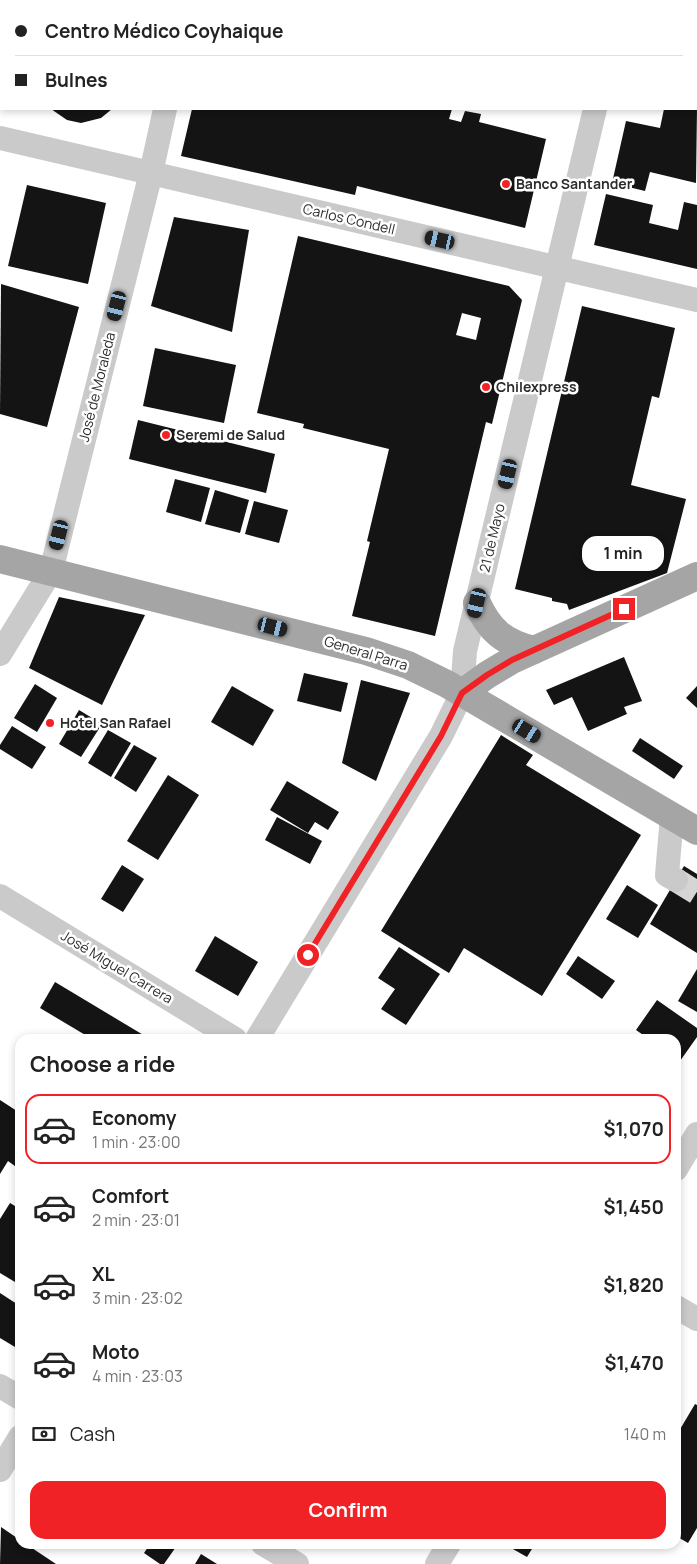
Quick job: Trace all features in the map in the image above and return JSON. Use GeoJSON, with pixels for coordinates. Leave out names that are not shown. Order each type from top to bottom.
{"type":"FeatureCollection","features":[{"type":"Feature","properties":{"kind":"main road","name":"General Parra"},"geometry":{"type":"LineString","coordinates":[[0,559],[387,657],[428,673],[697,831]]}},
{"type":"Feature","properties":{"kind":"main road"},"geometry":{"type":"LineString","coordinates":[[462,693],[512,660],[697,576]]}},
{"type":"Feature","properties":{"kind":"main road"},"geometry":{"type":"LineString","coordinates":[[477,603],[482,615],[500,636],[534,650]]}},
{"type":"Feature","properties":{"kind":"street","name":"José de Moraleda"},"geometry":{"type":"LineString","coordinates":[[0,654],[51,571],[151,173],[164,110]]}},
{"type":"Feature","properties":{"kind":"street","name":"21 de Mayo"},"geometry":{"type":"LineString","coordinates":[[260,1034],[441,736],[462,693],[465,651],[595,110]]}},
{"type":"Feature","properties":{"kind":"street","name":"Carlos Condell"},"geometry":{"type":"LineString","coordinates":[[0,138],[697,300]]}},
{"type":"Feature","properties":{"kind":"street"},"geometry":{"type":"LineString","coordinates":[[672,816],[667,874],[676,880]]}},
{"type":"Feature","properties":{"kind":"street","name":"José Miguel Carrera"},"geometry":{"type":"LineString","coordinates":[[0,896],[227,1034]]}},
{"type":"Feature","properties":{"kind":"street"},"geometry":{"type":"LineString","coordinates":[[681,1161],[697,1134]]}},
{"type":"Feature","properties":{"kind":"street"},"geometry":{"type":"LineString","coordinates":[[681,1310],[697,1319]]}},
{"type":"Feature","properties":{"kind":"street"},"geometry":{"type":"LineString","coordinates":[[0,1386],[15,1395]]}},
{"type":"Feature","properties":{"kind":"street"},"geometry":{"type":"LineString","coordinates":[[0,1470],[15,1446]]}},
{"type":"Feature","properties":{"kind":"street"},"geometry":{"type":"LineString","coordinates":[[272,1549],[297,1564]]}},
{"type":"Feature","properties":{"kind":"street"},"geometry":{"type":"LineString","coordinates":[[437,1564],[447,1549]]}},
{"type":"Feature","properties":{"kind":"building"},"geometry":{"type":"Polygon","coordinates":[[[52,110],[111,110],[101,118],[81,123],[67,120],[52,110]]]}},
{"type":"Feature","properties":{"kind":"building"},"geometry":{"type":"Polygon","coordinates":[[[192,110],[452,110],[449,119],[461,122],[465,111],[481,114],[479,122],[546,139],[525,228],[357,186],[355,195],[181,156],[192,110]]]}},
{"type":"Feature","properties":{"kind":"building"},"geometry":{"type":"Polygon","coordinates":[[[664,110],[697,110],[696,183],[650,172],[645,191],[612,183],[626,121],[660,128],[664,110]]]}},
{"type":"Feature","properties":{"kind":"building"},"geometry":{"type":"Polygon","coordinates":[[[27,185],[106,203],[88,284],[8,266],[27,185]]]}},
{"type":"Feature","properties":{"kind":"building"},"geometry":{"type":"Polygon","coordinates":[[[606,194],[653,205],[649,223],[678,230],[684,202],[697,205],[697,269],[594,245],[606,194]]]}},
{"type":"Feature","properties":{"kind":"building"},"geometry":{"type":"Polygon","coordinates":[[[174,217],[249,230],[232,332],[151,306],[174,217]]]}},
{"type":"Feature","properties":{"kind":"building"},"geometry":{"type":"Polygon","coordinates":[[[298,236],[509,286],[522,300],[492,424],[486,422],[435,636],[352,616],[370,542],[367,541],[389,449],[303,428],[304,424],[257,413],[298,236]],[[462,313],[456,335],[476,340],[481,318],[462,313]]]}},
{"type":"Feature","properties":{"kind":"building"},"geometry":{"type":"Polygon","coordinates":[[[1,284],[79,307],[47,427],[0,414],[1,284]]]}},
{"type":"Feature","properties":{"kind":"building"},"geometry":{"type":"Polygon","coordinates":[[[582,306],[675,328],[659,398],[652,396],[631,485],[686,499],[667,573],[569,610],[567,604],[552,601],[552,598],[515,589],[582,306]]]}},
{"type":"Feature","properties":{"kind":"building"},"geometry":{"type":"Polygon","coordinates":[[[155,348],[236,365],[224,423],[143,406],[155,348]]]}},
{"type":"Feature","properties":{"kind":"building"},"geometry":{"type":"Polygon","coordinates":[[[138,420],[275,454],[266,493],[129,459],[138,420]]]}},
{"type":"Feature","properties":{"kind":"building"},"geometry":{"type":"Polygon","coordinates":[[[175,479],[210,488],[201,522],[166,512],[175,479]]]}},
{"type":"Feature","properties":{"kind":"building"},"geometry":{"type":"Polygon","coordinates":[[[215,490],[249,500],[240,533],[205,524],[215,490]]]}},
{"type":"Feature","properties":{"kind":"building"},"geometry":{"type":"Polygon","coordinates":[[[254,501],[288,510],[279,543],[245,534],[254,501]]]}},
{"type":"Feature","properties":{"kind":"building"},"geometry":{"type":"Polygon","coordinates":[[[59,597],[145,615],[102,705],[29,668],[59,597]]]}},
{"type":"Feature","properties":{"kind":"building"},"geometry":{"type":"Polygon","coordinates":[[[624,657],[642,701],[624,707],[627,714],[588,731],[572,697],[554,705],[546,690],[624,657]]]}},
{"type":"Feature","properties":{"kind":"building"},"geometry":{"type":"Polygon","coordinates":[[[304,673],[348,683],[341,712],[297,701],[304,673]]]}},
{"type":"Feature","properties":{"kind":"building"},"geometry":{"type":"Polygon","coordinates":[[[361,680],[410,693],[376,781],[342,763],[361,680]]]}},
{"type":"Feature","properties":{"kind":"building"},"geometry":{"type":"Polygon","coordinates":[[[35,684],[57,698],[37,732],[14,718],[35,684]]]}},
{"type":"Feature","properties":{"kind":"building"},"geometry":{"type":"Polygon","coordinates":[[[232,686],[274,710],[253,746],[211,722],[232,686]]]}},
{"type":"Feature","properties":{"kind":"building"},"geometry":{"type":"Polygon","coordinates":[[[697,686],[697,708],[686,698],[697,686]]]}},
{"type":"Feature","properties":{"kind":"building"},"geometry":{"type":"Polygon","coordinates":[[[79,710],[102,724],[81,757],[59,744],[79,710]]]}},
{"type":"Feature","properties":{"kind":"building"},"geometry":{"type":"Polygon","coordinates":[[[12,726],[46,747],[32,769],[0,749],[0,745],[12,726]]]}},
{"type":"Feature","properties":{"kind":"building"},"geometry":{"type":"Polygon","coordinates":[[[108,730],[131,743],[111,777],[88,763],[108,730]]]}},
{"type":"Feature","properties":{"kind":"building"},"geometry":{"type":"Polygon","coordinates":[[[501,735],[533,755],[526,765],[641,835],[542,996],[464,948],[449,973],[381,931],[501,735]]]}},
{"type":"Feature","properties":{"kind":"building"},"geometry":{"type":"Polygon","coordinates":[[[640,738],[683,766],[674,779],[632,751],[640,738]]]}},
{"type":"Feature","properties":{"kind":"building"},"geometry":{"type":"Polygon","coordinates":[[[134,745],[157,758],[136,792],[114,778],[134,745]]]}},
{"type":"Feature","properties":{"kind":"building"},"geometry":{"type":"Polygon","coordinates":[[[168,775],[199,795],[158,860],[127,841],[168,775]]]}},
{"type":"Feature","properties":{"kind":"building"},"geometry":{"type":"Polygon","coordinates":[[[287,781],[339,812],[328,830],[315,822],[308,833],[270,810],[287,781]]]}},
{"type":"Feature","properties":{"kind":"building"},"geometry":{"type":"Polygon","coordinates":[[[277,817],[322,841],[310,864],[265,840],[277,817]]]}},
{"type":"Feature","properties":{"kind":"building"},"geometry":{"type":"Polygon","coordinates":[[[122,865],[144,879],[123,912],[101,899],[122,865]]]}},
{"type":"Feature","properties":{"kind":"building"},"geometry":{"type":"Polygon","coordinates":[[[684,866],[697,874],[697,953],[650,924],[684,866]]]}},
{"type":"Feature","properties":{"kind":"building"},"geometry":{"type":"Polygon","coordinates":[[[627,885],[658,905],[638,938],[606,919],[627,885]]]}},
{"type":"Feature","properties":{"kind":"building"},"geometry":{"type":"Polygon","coordinates":[[[215,936],[258,962],[238,996],[195,971],[215,936]]]}},
{"type":"Feature","properties":{"kind":"building"},"geometry":{"type":"Polygon","coordinates":[[[399,947],[440,974],[406,1025],[381,1009],[395,989],[378,978],[399,947]]]}},
{"type":"Feature","properties":{"kind":"building"},"geometry":{"type":"Polygon","coordinates":[[[578,956],[615,981],[602,999],[566,974],[578,956]]]}},
{"type":"Feature","properties":{"kind":"building"},"geometry":{"type":"Polygon","coordinates":[[[697,969],[697,1012],[678,1001],[697,969]]]}},
{"type":"Feature","properties":{"kind":"building"},"geometry":{"type":"Polygon","coordinates":[[[55,982],[142,1034],[84,1034],[40,1008],[55,982]]]}},
{"type":"Feature","properties":{"kind":"building"},"geometry":{"type":"Polygon","coordinates":[[[657,1000],[697,1028],[697,1037],[681,1060],[681,1034],[642,1034],[636,1030],[657,1000]]]}},
{"type":"Feature","properties":{"kind":"building"},"geometry":{"type":"Polygon","coordinates":[[[0,1100],[15,1110],[15,1166],[8,1161],[0,1174],[0,1100]]]}},
{"type":"Feature","properties":{"kind":"building"},"geometry":{"type":"Polygon","coordinates":[[[10,1203],[15,1206],[15,1282],[0,1273],[0,1219],[10,1203]]]}},
{"type":"Feature","properties":{"kind":"building"},"geometry":{"type":"Polygon","coordinates":[[[0,1293],[15,1303],[15,1347],[0,1338],[0,1293]]]}},
{"type":"Feature","properties":{"kind":"building"},"geometry":{"type":"Polygon","coordinates":[[[695,1404],[697,1405],[697,1528],[688,1543],[681,1539],[681,1428],[695,1404]]]}},
{"type":"Feature","properties":{"kind":"building"},"geometry":{"type":"Polygon","coordinates":[[[1,1527],[15,1537],[15,1549],[34,1549],[56,1564],[0,1564],[1,1527]]]}},
{"type":"Feature","properties":{"kind":"building"},"geometry":{"type":"Polygon","coordinates":[[[147,1549],[174,1549],[164,1564],[160,1564],[144,1553],[147,1549]]]}},
{"type":"Feature","properties":{"kind":"building"},"geometry":{"type":"Polygon","coordinates":[[[513,1549],[532,1549],[527,1557],[513,1549]]]}},
{"type":"Feature","properties":{"kind":"building"},"geometry":{"type":"Polygon","coordinates":[[[201,1554],[217,1564],[195,1564],[201,1554]]]}},
{"type":"Feature","properties":{"kind":"tunnel"},"geometry":{"type":"LineString","coordinates":[[676,880],[697,893]]}},
{"type":"Feature","properties":{"kind":"place","name":"Banco Santander"},"geometry":{"type":"Point","coordinates":[506,184]}},
{"type":"Feature","properties":{"kind":"place","name":"Chilexpress"},"geometry":{"type":"Point","coordinates":[486,387]}},
{"type":"Feature","properties":{"kind":"place","name":"Seremi de Salud"},"geometry":{"type":"Point","coordinates":[166,435]}},
{"type":"Feature","properties":{"kind":"place","name":"Hotel San Rafael"},"geometry":{"type":"Point","coordinates":[50,723]}},
{"type":"Feature","properties":{"kind":"route"},"geometry":{"type":"LineString","coordinates":[[308,955],[441,736],[462,693],[512,660],[624,609]]}}]}
